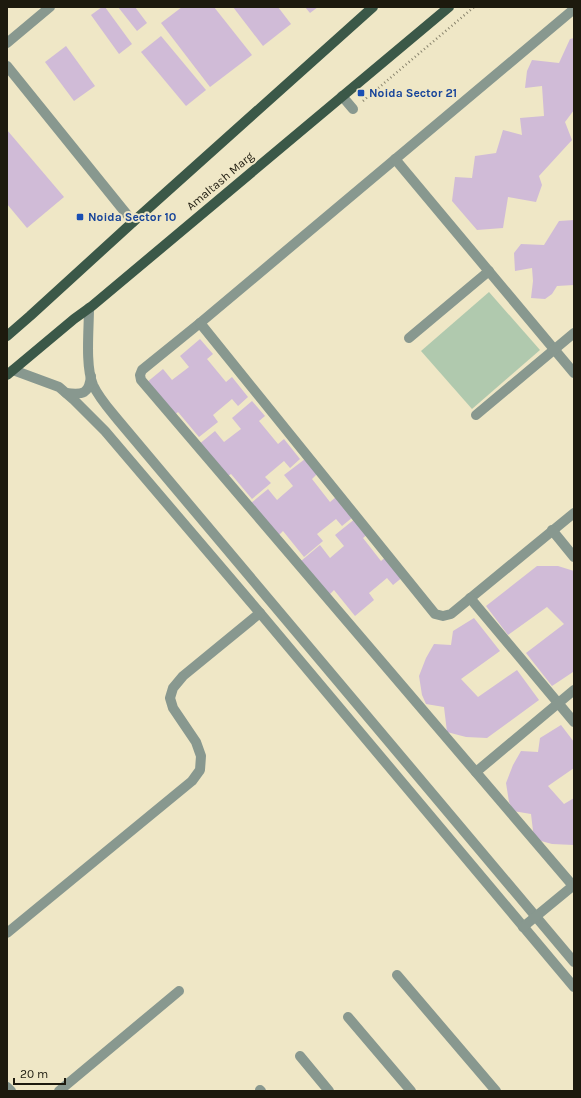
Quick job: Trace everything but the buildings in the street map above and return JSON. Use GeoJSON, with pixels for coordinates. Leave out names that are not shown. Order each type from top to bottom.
{"type":"FeatureCollection","features":[{"type":"Feature","properties":{"kind":"main road"},"geometry":{"type":"LineString","coordinates":[[7,336],[373,7]]}},
{"type":"Feature","properties":{"kind":"main road","name":"Amaltash Marg"},"geometry":{"type":"LineString","coordinates":[[10,372],[89,308],[449,7]]}},
{"type":"Feature","properties":{"kind":"street"},"geometry":{"type":"LineString","coordinates":[[7,43],[50,7]]}},
{"type":"Feature","properties":{"kind":"street"},"geometry":{"type":"LineString","coordinates":[[523,927],[574,886],[141,380],[140,375],[142,370],[574,9]]}},
{"type":"Feature","properties":{"kind":"street"},"geometry":{"type":"LineString","coordinates":[[7,66],[133,222]]}},
{"type":"Feature","properties":{"kind":"street"},"geometry":{"type":"LineString","coordinates":[[342,96],[353,109]]}},
{"type":"Feature","properties":{"kind":"street"},"geometry":{"type":"LineString","coordinates":[[395,159],[574,373]]}},
{"type":"Feature","properties":{"kind":"street"},"geometry":{"type":"LineString","coordinates":[[409,338],[489,271]]}},
{"type":"Feature","properties":{"kind":"street"},"geometry":{"type":"LineString","coordinates":[[66,393],[78,394],[86,391],[89,387],[89,308]]}},
{"type":"Feature","properties":{"kind":"street"},"geometry":{"type":"LineString","coordinates":[[200,323],[435,614],[443,616],[451,614],[574,512]]}},
{"type":"Feature","properties":{"kind":"street"},"geometry":{"type":"LineString","coordinates":[[476,415],[574,333]]}},
{"type":"Feature","properties":{"kind":"street"},"geometry":{"type":"LineString","coordinates":[[10,372],[59,387],[105,431],[574,987]]}},
{"type":"Feature","properties":{"kind":"street"},"geometry":{"type":"LineString","coordinates":[[90,376],[98,393],[118,420],[574,962]]}},
{"type":"Feature","properties":{"kind":"street"},"geometry":{"type":"LineString","coordinates":[[176,515],[188,504]]}},
{"type":"Feature","properties":{"kind":"street"},"geometry":{"type":"LineString","coordinates":[[552,530],[574,556]]}},
{"type":"Feature","properties":{"kind":"street"},"geometry":{"type":"LineString","coordinates":[[470,598],[574,722]]}},
{"type":"Feature","properties":{"kind":"street"},"geometry":{"type":"LineString","coordinates":[[7,933],[192,781],[200,770],[201,756],[196,742],[173,708],[170,698],[173,688],[183,676],[260,613]]}},
{"type":"Feature","properties":{"kind":"street"},"geometry":{"type":"LineString","coordinates":[[476,772],[574,690]]}},
{"type":"Feature","properties":{"kind":"street"},"geometry":{"type":"LineString","coordinates":[[397,975],[496,1091]]}},
{"type":"Feature","properties":{"kind":"street"},"geometry":{"type":"LineString","coordinates":[[59,1091],[179,990]]}},
{"type":"Feature","properties":{"kind":"street"},"geometry":{"type":"LineString","coordinates":[[348,1017],[411,1091]]}},
{"type":"Feature","properties":{"kind":"street"},"geometry":{"type":"LineString","coordinates":[[300,1056],[329,1091]]}},
{"type":"Feature","properties":{"kind":"street"},"geometry":{"type":"LineString","coordinates":[[7,1087],[11,1091]]}},
{"type":"Feature","properties":{"kind":"path"},"geometry":{"type":"LineString","coordinates":[[353,109],[474,7]]}},
{"type":"Feature","properties":{"kind":"green space"},"geometry":{"type":"Polygon","coordinates":[[[489,292],[540,350],[472,409],[421,351],[489,292]]]}},
{"type":"Feature","properties":{"kind":"place","name":"Noida Sector 21"},"geometry":{"type":"Point","coordinates":[361,93]}},
{"type":"Feature","properties":{"kind":"place","name":"Noida Sector 10"},"geometry":{"type":"Point","coordinates":[80,217]}}]}
